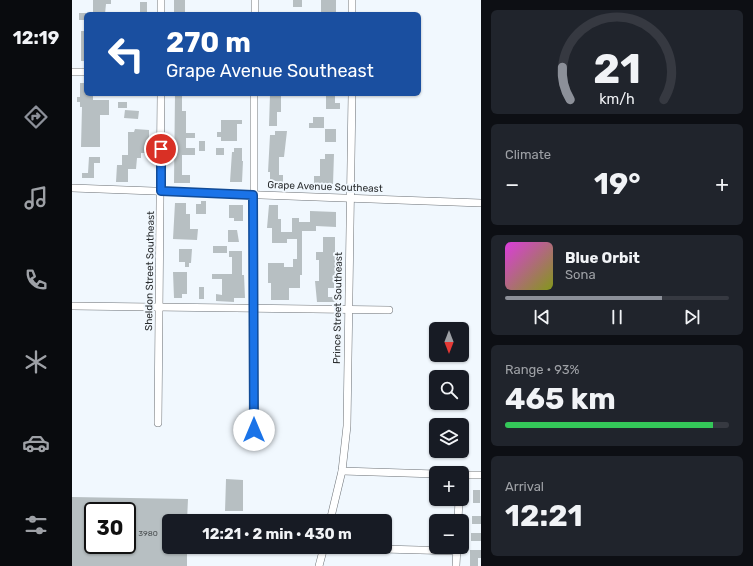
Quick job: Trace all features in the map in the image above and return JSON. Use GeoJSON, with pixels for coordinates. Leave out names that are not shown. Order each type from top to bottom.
{"type":"FeatureCollection","features":[{"type":"Feature","properties":{"kind":"street"},"geometry":{"type":"LineString","coordinates":[[161,0],[161,12]]}},
{"type":"Feature","properties":{"kind":"street"},"geometry":{"type":"LineString","coordinates":[[255,0],[255,12]]}},
{"type":"Feature","properties":{"kind":"street"},"geometry":{"type":"LineString","coordinates":[[352,0],[352,12]]}},
{"type":"Feature","properties":{"kind":"street"},"geometry":{"type":"LineString","coordinates":[[72,72],[84,72]]}},
{"type":"Feature","properties":{"kind":"street","name":"Sheldon Street Southeast"},"geometry":{"type":"LineString","coordinates":[[158,423],[161,96]]}},
{"type":"Feature","properties":{"kind":"street"},"geometry":{"type":"LineString","coordinates":[[254,96],[254,430]]}},
{"type":"Feature","properties":{"kind":"street","name":"Prince Street Southeast"},"geometry":{"type":"LineString","coordinates":[[332,514],[342,471],[347,426],[352,96]]}},
{"type":"Feature","properties":{"kind":"street","name":"Grape Avenue Southeast"},"geometry":{"type":"LineString","coordinates":[[72,188],[481,203]]}},
{"type":"Feature","properties":{"kind":"street"},"geometry":{"type":"LineString","coordinates":[[72,306],[389,310]]}},
{"type":"Feature","properties":{"kind":"street"},"geometry":{"type":"LineString","coordinates":[[342,471],[429,474]]}},
{"type":"Feature","properties":{"kind":"street"},"geometry":{"type":"LineString","coordinates":[[469,475],[481,475]]}},
{"type":"Feature","properties":{"kind":"street"},"geometry":{"type":"LineString","coordinates":[[392,549],[429,549]]}},
{"type":"Feature","properties":{"kind":"street"},"geometry":{"type":"LineString","coordinates":[[319,566],[322,554]]}},
{"type":"Feature","properties":{"kind":"street"},"geometry":{"type":"LineString","coordinates":[[456,566],[457,554]]}},
{"type":"Feature","properties":{"kind":"building"},"geometry":{"type":"Polygon","coordinates":[[[93,0],[111,0],[111,4],[106,4],[105,12],[93,12],[93,0]]]}},
{"type":"Feature","properties":{"kind":"building"},"geometry":{"type":"Polygon","coordinates":[[[174,0],[185,0],[185,12],[174,12],[174,0]]]}},
{"type":"Feature","properties":{"kind":"building"},"geometry":{"type":"Polygon","coordinates":[[[293,0],[302,0],[302,7],[293,7],[293,0]]]}},
{"type":"Feature","properties":{"kind":"building"},"geometry":{"type":"Polygon","coordinates":[[[321,0],[336,0],[336,12],[321,12],[321,0]]]}},
{"type":"Feature","properties":{"kind":"building"},"geometry":{"type":"Polygon","coordinates":[[[140,2],[147,2],[147,12],[140,12],[140,2]]]}},
{"type":"Feature","properties":{"kind":"building"},"geometry":{"type":"Polygon","coordinates":[[[79,13],[84,13],[84,20],[79,20],[79,13]]]}},
{"type":"Feature","properties":{"kind":"building"},"geometry":{"type":"Polygon","coordinates":[[[81,31],[84,31],[84,61],[81,61],[81,31]]]}},
{"type":"Feature","properties":{"kind":"building"},"geometry":{"type":"Polygon","coordinates":[[[80,83],[84,83],[84,96],[93,96],[93,100],[109,100],[109,115],[100,115],[100,147],[81,147],[82,107],[80,107],[80,102],[77,102],[77,97],[80,97],[80,83]]]}},
{"type":"Feature","properties":{"kind":"building"},"geometry":{"type":"Polygon","coordinates":[[[175,96],[182,96],[182,111],[186,111],[186,133],[195,133],[195,138],[186,138],[186,148],[195,148],[195,155],[182,155],[182,175],[190,175],[190,183],[174,183],[175,96]]]}},
{"type":"Feature","properties":{"kind":"building"},"geometry":{"type":"Polygon","coordinates":[[[270,96],[281,96],[281,112],[277,112],[277,126],[269,126],[270,96]]]}},
{"type":"Feature","properties":{"kind":"building"},"geometry":{"type":"Polygon","coordinates":[[[326,96],[335,96],[335,103],[340,103],[340,109],[326,109],[326,96]]]}},
{"type":"Feature","properties":{"kind":"building"},"geometry":{"type":"Polygon","coordinates":[[[118,102],[127,102],[127,108],[118,108],[118,102]]]}},
{"type":"Feature","properties":{"kind":"building"},"geometry":{"type":"Polygon","coordinates":[[[125,110],[139,111],[138,119],[124,118],[125,110]]]}},
{"type":"Feature","properties":{"kind":"building"},"geometry":{"type":"Polygon","coordinates":[[[313,117],[324,117],[324,128],[309,128],[309,123],[313,123],[313,117]]]}},
{"type":"Feature","properties":{"kind":"building"},"geometry":{"type":"Polygon","coordinates":[[[221,120],[242,120],[242,124],[237,124],[237,141],[221,141],[221,137],[217,137],[217,132],[221,132],[221,120]]]}},
{"type":"Feature","properties":{"kind":"building"},"geometry":{"type":"Polygon","coordinates":[[[135,129],[149,130],[149,153],[141,153],[141,158],[137,158],[136,169],[128,169],[128,182],[116,182],[117,165],[122,165],[122,155],[128,155],[128,132],[134,132],[135,129]]]}},
{"type":"Feature","properties":{"kind":"building"},"geometry":{"type":"Polygon","coordinates":[[[325,129],[336,129],[336,142],[325,142],[325,129]]]}},
{"type":"Feature","properties":{"kind":"building"},"geometry":{"type":"Polygon","coordinates":[[[275,131],[287,131],[284,157],[279,157],[279,175],[283,175],[283,184],[270,184],[270,172],[268,172],[270,135],[275,135],[275,131]]]}},
{"type":"Feature","properties":{"kind":"building"},"geometry":{"type":"Polygon","coordinates":[[[199,141],[205,141],[205,151],[199,151],[199,141]]]}},
{"type":"Feature","properties":{"kind":"building"},"geometry":{"type":"Polygon","coordinates":[[[216,148],[224,148],[224,155],[216,155],[216,148]]]}},
{"type":"Feature","properties":{"kind":"building"},"geometry":{"type":"Polygon","coordinates":[[[234,148],[242,148],[242,182],[230,182],[232,152],[234,152],[234,148]]]}},
{"type":"Feature","properties":{"kind":"building"},"geometry":{"type":"Polygon","coordinates":[[[325,154],[334,154],[333,184],[314,184],[314,189],[306,189],[306,183],[314,183],[314,176],[320,176],[320,159],[325,159],[325,154]]]}},
{"type":"Feature","properties":{"kind":"building"},"geometry":{"type":"Polygon","coordinates":[[[89,157],[100,157],[100,163],[94,163],[94,178],[82,178],[82,173],[88,173],[89,157]]]}},
{"type":"Feature","properties":{"kind":"building"},"geometry":{"type":"Polygon","coordinates":[[[201,201],[206,201],[206,214],[196,214],[196,204],[201,204],[201,201]]]}},
{"type":"Feature","properties":{"kind":"building"},"geometry":{"type":"Polygon","coordinates":[[[175,203],[186,203],[186,214],[190,214],[190,229],[198,229],[197,240],[173,239],[175,203]]]}},
{"type":"Feature","properties":{"kind":"building"},"geometry":{"type":"Polygon","coordinates":[[[229,205],[243,205],[243,221],[234,221],[234,218],[229,218],[229,205]]]}},
{"type":"Feature","properties":{"kind":"building"},"geometry":{"type":"Polygon","coordinates":[[[269,205],[278,205],[278,219],[281,219],[281,232],[292,232],[292,218],[299,218],[299,222],[310,222],[310,211],[336,212],[336,227],[316,226],[316,231],[302,231],[302,275],[300,275],[300,288],[289,288],[289,300],[271,300],[271,283],[268,283],[268,263],[284,263],[284,267],[293,267],[293,259],[297,259],[297,239],[287,239],[287,243],[272,243],[272,228],[267,228],[269,205]]]}},
{"type":"Feature","properties":{"kind":"building"},"geometry":{"type":"Polygon","coordinates":[[[228,230],[237,230],[239,242],[228,242],[228,230]]]}},
{"type":"Feature","properties":{"kind":"building"},"geometry":{"type":"Polygon","coordinates":[[[323,237],[335,237],[335,265],[338,265],[338,275],[334,275],[334,288],[328,288],[328,297],[338,297],[338,302],[317,302],[315,281],[319,281],[319,260],[316,260],[316,252],[323,252],[323,237]]]}},
{"type":"Feature","properties":{"kind":"building"},"geometry":{"type":"Polygon","coordinates":[[[213,246],[227,246],[227,253],[213,253],[213,246]]]}},
{"type":"Feature","properties":{"kind":"building"},"geometry":{"type":"Polygon","coordinates":[[[179,249],[192,249],[191,263],[189,263],[189,267],[185,267],[185,262],[179,262],[179,249]]]}},
{"type":"Feature","properties":{"kind":"building"},"geometry":{"type":"Polygon","coordinates":[[[229,251],[242,251],[242,275],[244,275],[245,298],[234,298],[234,302],[216,301],[216,294],[222,295],[222,279],[212,279],[212,274],[232,274],[232,257],[229,257],[229,251]]]}},
{"type":"Feature","properties":{"kind":"building"},"geometry":{"type":"Polygon","coordinates":[[[173,272],[187,272],[187,294],[182,294],[182,298],[174,298],[173,272]]]}},
{"type":"Feature","properties":{"kind":"building"},"geometry":{"type":"Polygon","coordinates":[[[199,287],[204,287],[204,299],[199,299],[199,287]]]}},
{"type":"Feature","properties":{"kind":"building"},"geometry":{"type":"Polygon","coordinates":[[[226,479],[243,480],[243,511],[225,511],[226,479]]]}},
{"type":"Feature","properties":{"kind":"building"},"geometry":{"type":"Polygon","coordinates":[[[473,490],[480,490],[480,503],[473,503],[473,490]]]}},
{"type":"Feature","properties":{"kind":"building"},"geometry":{"type":"Polygon","coordinates":[[[72,497],[188,499],[187,514],[162,514],[162,554],[187,554],[187,566],[72,566],[72,497]]]}},
{"type":"Feature","properties":{"kind":"building"},"geometry":{"type":"Polygon","coordinates":[[[472,516],[481,516],[481,524],[472,524],[472,516]]]}},
{"type":"Feature","properties":{"kind":"building"},"geometry":{"type":"Polygon","coordinates":[[[471,533],[481,533],[481,541],[471,541],[471,533]]]}},
{"type":"Feature","properties":{"kind":"building"},"geometry":{"type":"Polygon","coordinates":[[[470,550],[481,550],[481,558],[478,558],[478,566],[470,566],[470,550]]]}},
{"type":"Feature","properties":{"kind":"route"},"geometry":{"type":"LineString","coordinates":[[161,149],[161,191],[253,195],[254,430]]}}]}
